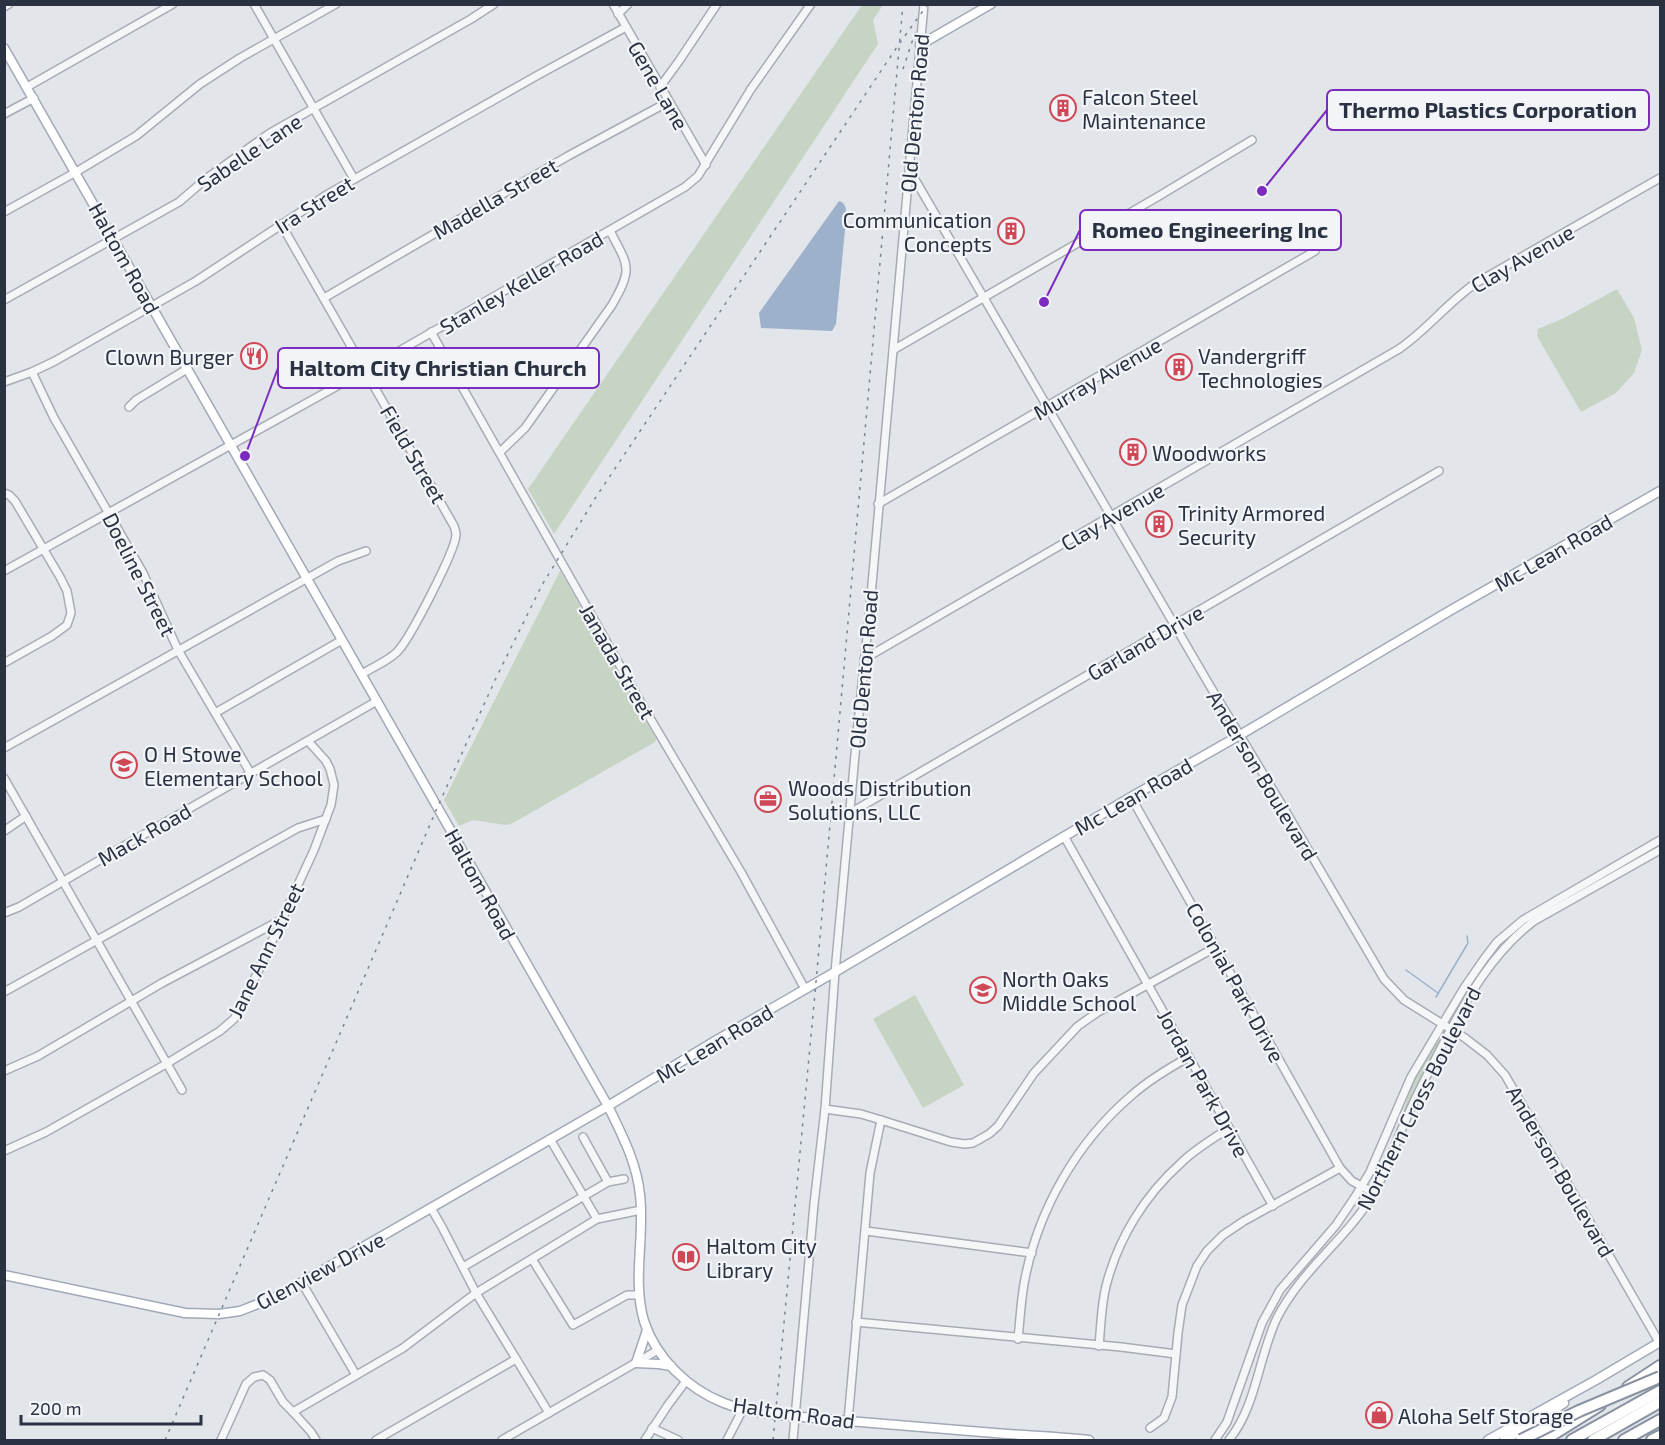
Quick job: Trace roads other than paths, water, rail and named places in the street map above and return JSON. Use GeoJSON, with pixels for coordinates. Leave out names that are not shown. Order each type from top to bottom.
{"type":"FeatureCollection","features":[{"type":"Feature","properties":{"kind":"highway"},"geometry":{"type":"LineString","coordinates":[[1544,1440],[1660,1366]]}},
{"type":"Feature","properties":{"kind":"highway"},"geometry":{"type":"LineString","coordinates":[[1521,1440],[1579,1411],[1660,1377]]}},
{"type":"Feature","properties":{"kind":"highway"},"geometry":{"type":"LineString","coordinates":[[1572,1440],[1660,1391]]}},
{"type":"Feature","properties":{"kind":"highway"},"geometry":{"type":"LineString","coordinates":[[1593,1440],[1660,1402]]}},
{"type":"Feature","properties":{"kind":"highway"},"geometry":{"type":"LineString","coordinates":[[1624,1440],[1660,1420]]}},
{"type":"Feature","properties":{"kind":"highway"},"geometry":{"type":"LineString","coordinates":[[1652,1440],[1660,1436]]}},
{"type":"Feature","properties":{"kind":"main road"},"geometry":{"type":"LineString","coordinates":[[921,45],[992,4]]}},
{"type":"Feature","properties":{"kind":"main road","name":"Haltom Road"},"geometry":{"type":"LineString","coordinates":[[4,48],[608,1106],[634,1164],[641,1210],[639,1295],[647,1330],[658,1350],[686,1381],[711,1397],[744,1409],[848,1421],[1089,1440]]}},
{"type":"Feature","properties":{"kind":"main road","name":"Mc Lean Road"},"geometry":{"type":"LineString","coordinates":[[608,1106],[1064,836],[1660,491]]}},
{"type":"Feature","properties":{"kind":"main road","name":"Glenview Drive"},"geometry":{"type":"LineString","coordinates":[[4,1275],[185,1313],[219,1314],[240,1311],[260,1305],[302,1283],[608,1106]]}},
{"type":"Feature","properties":{"kind":"main road"},"geometry":{"type":"LineString","coordinates":[[647,1330],[636,1363],[671,1366]]}},
{"type":"Feature","properties":{"kind":"main road"},"geometry":{"type":"LineString","coordinates":[[1488,1440],[1660,1342]]}},
{"type":"Feature","properties":{"kind":"main road"},"geometry":{"type":"LineString","coordinates":[[1504,1440],[1543,1418],[1596,1380]]}},
{"type":"Feature","properties":{"kind":"street"},"geometry":{"type":"LineString","coordinates":[[4,7],[9,4]]}},
{"type":"Feature","properties":{"kind":"street"},"geometry":{"type":"LineString","coordinates":[[27,87],[173,4]]}},
{"type":"Feature","properties":{"kind":"street"},"geometry":{"type":"LineString","coordinates":[[254,4],[354,179]]}},
{"type":"Feature","properties":{"kind":"street"},"geometry":{"type":"LineString","coordinates":[[4,212],[136,136],[200,84],[240,57],[336,4]]}},
{"type":"Feature","properties":{"kind":"street","name":"Sabelle Lane"},"geometry":{"type":"LineString","coordinates":[[4,300],[179,202],[207,178],[270,133],[494,4]]}},
{"type":"Feature","properties":{"kind":"street","name":"Gene Lane"},"geometry":{"type":"LineString","coordinates":[[613,4],[706,165]]}},
{"type":"Feature","properties":{"kind":"street"},"geometry":{"type":"LineString","coordinates":[[618,14],[628,4]]}},
{"type":"Feature","properties":{"kind":"street"},"geometry":{"type":"LineString","coordinates":[[660,87],[717,4]]}},
{"type":"Feature","properties":{"kind":"street","name":"Stanley Keller Road"},"geometry":{"type":"LineString","coordinates":[[4,571],[366,370],[685,188],[706,165],[752,89],[811,4]]}},
{"type":"Feature","properties":{"kind":"street","name":"Old Denton Road"},"geometry":{"type":"LineString","coordinates":[[793,1440],[924,4]]}},
{"type":"Feature","properties":{"kind":"street","name":"Ira Street"},"geometry":{"type":"LineString","coordinates":[[4,382],[55,361],[196,281],[354,179],[626,27]]}},
{"type":"Feature","properties":{"kind":"street"},"geometry":{"type":"LineString","coordinates":[[4,114],[34,98]]}},
{"type":"Feature","properties":{"kind":"street","name":"Madella Street"},"geometry":{"type":"LineString","coordinates":[[324,298],[568,156],[668,102]]}},
{"type":"Feature","properties":{"kind":"street"},"geometry":{"type":"LineString","coordinates":[[893,350],[1252,140]]}},
{"type":"Feature","properties":{"kind":"street","name":"Anderson Boulevard"},"geometry":{"type":"LineString","coordinates":[[909,170],[1384,979],[1404,1000],[1465,1038],[1487,1055],[1510,1082],[1660,1342]]}},
{"type":"Feature","properties":{"kind":"street","name":"Clay Avenue"},"geometry":{"type":"LineString","coordinates":[[864,659],[1399,349],[1423,330],[1454,299],[1476,283],[1660,178]]}},
{"type":"Feature","properties":{"kind":"street","name":"Field Street"},"geometry":{"type":"LineString","coordinates":[[281,224],[452,520],[456,535],[450,554],[407,639],[397,652],[362,674]]}},
{"type":"Feature","properties":{"kind":"street"},"geometry":{"type":"LineString","coordinates":[[500,452],[530,421],[612,305],[622,287],[626,278],[626,264],[610,231]]}},
{"type":"Feature","properties":{"kind":"street","name":"Murray Avenue"},"geometry":{"type":"LineString","coordinates":[[878,504],[1315,251]]}},
{"type":"Feature","properties":{"kind":"street","name":"Janada Street"},"geometry":{"type":"LineString","coordinates":[[431,332],[644,708],[741,872],[804,989]]}},
{"type":"Feature","properties":{"kind":"street"},"geometry":{"type":"LineString","coordinates":[[129,407],[136,400],[187,369]]}},
{"type":"Feature","properties":{"kind":"street","name":"Doeline Street"},"geometry":{"type":"LineString","coordinates":[[33,372],[54,418],[143,573],[178,650],[251,774]]}},
{"type":"Feature","properties":{"kind":"street","name":"Garland Drive"},"geometry":{"type":"LineString","coordinates":[[850,813],[1439,471]]}},
{"type":"Feature","properties":{"kind":"street"},"geometry":{"type":"LineString","coordinates":[[4,493],[15,501],[44,549],[67,591],[71,606],[67,625],[4,663]]}},
{"type":"Feature","properties":{"kind":"street"},"geometry":{"type":"LineString","coordinates":[[4,748],[338,561],[366,551]]}},
{"type":"Feature","properties":{"kind":"street"},"geometry":{"type":"LineString","coordinates":[[215,713],[342,640]]}},
{"type":"Feature","properties":{"kind":"street","name":"Mack Road"},"geometry":{"type":"LineString","coordinates":[[4,914],[377,701]]}},
{"type":"Feature","properties":{"kind":"street","name":"Jane Ann Street"},"geometry":{"type":"LineString","coordinates":[[4,1152],[46,1132],[166,1064],[234,1019],[254,980],[326,819],[333,795],[333,777],[326,761],[308,741]]}},
{"type":"Feature","properties":{"kind":"street"},"geometry":{"type":"LineString","coordinates":[[4,778],[182,1090]]}},
{"type":"Feature","properties":{"kind":"street","name":"Colonial Park Drive"},"geometry":{"type":"LineString","coordinates":[[1131,797],[1340,1168]]}},
{"type":"Feature","properties":{"kind":"street"},"geometry":{"type":"LineString","coordinates":[[4,831],[26,816]]}},
{"type":"Feature","properties":{"kind":"street"},"geometry":{"type":"LineString","coordinates":[[4,992],[298,828],[326,819]]}},
{"type":"Feature","properties":{"kind":"street","name":"Jordan Park Drive"},"geometry":{"type":"LineString","coordinates":[[1064,836],[1273,1206]]}},
{"type":"Feature","properties":{"kind":"street","name":"Northern Cross Boulevard"},"geometry":{"type":"LineString","coordinates":[[1215,1440],[1227,1422],[1262,1323],[1280,1290],[1335,1225],[1362,1186],[1411,1077],[1484,959],[1497,942],[1523,920],[1660,840]]}},
{"type":"Feature","properties":{"kind":"street","name":"Northern Cross Boulevard"},"geometry":{"type":"LineString","coordinates":[[1229,1440],[1236,1432],[1249,1405],[1276,1321],[1297,1286],[1350,1226],[1374,1193],[1416,1096],[1466,1000],[1487,968],[1522,930],[1660,850]]}},
{"type":"Feature","properties":{"kind":"street"},"geometry":{"type":"LineString","coordinates":[[4,1071],[38,1056],[131,1001],[281,920]]}},
{"type":"Feature","properties":{"kind":"street"},"geometry":{"type":"LineString","coordinates":[[825,1109],[861,1114],[951,1142],[965,1144],[981,1140],[998,1126],[1034,1073],[1078,1026],[1098,1012],[1216,946]]}},
{"type":"Feature","properties":{"kind":"street"},"geometry":{"type":"LineString","coordinates":[[1018,1339],[1024,1284],[1032,1253],[1058,1186],[1084,1145],[1131,1095],[1189,1057]]}},
{"type":"Feature","properties":{"kind":"street"},"geometry":{"type":"LineString","coordinates":[[848,1421],[870,1173],[881,1120]]}},
{"type":"Feature","properties":{"kind":"street"},"geometry":{"type":"LineString","coordinates":[[1099,1346],[1106,1286],[1118,1250],[1135,1217],[1148,1198],[1181,1162],[1229,1128]]}},
{"type":"Feature","properties":{"kind":"street"},"geometry":{"type":"LineString","coordinates":[[583,1137],[608,1182]]}},
{"type":"Feature","properties":{"kind":"street"},"geometry":{"type":"LineString","coordinates":[[550,1139],[597,1220]]}},
{"type":"Feature","properties":{"kind":"street"},"geometry":{"type":"LineString","coordinates":[[1150,1428],[1164,1418],[1172,1397],[1182,1305],[1197,1266],[1207,1251],[1223,1235],[1244,1221],[1340,1168],[1352,1180],[1374,1193]]}},
{"type":"Feature","properties":{"kind":"street"},"geometry":{"type":"LineString","coordinates":[[463,1267],[608,1182],[624,1179]]}},
{"type":"Feature","properties":{"kind":"street"},"geometry":{"type":"LineString","coordinates":[[431,1208],[476,1293],[549,1413]]}},
{"type":"Feature","properties":{"kind":"street"},"geometry":{"type":"LineString","coordinates":[[293,1412],[403,1348],[476,1293],[597,1220],[641,1210]]}},
{"type":"Feature","properties":{"kind":"street"},"geometry":{"type":"LineString","coordinates":[[866,1231],[1032,1253]]}},
{"type":"Feature","properties":{"kind":"street"},"geometry":{"type":"LineString","coordinates":[[532,1259],[573,1325],[627,1295],[639,1295]]}},
{"type":"Feature","properties":{"kind":"street"},"geometry":{"type":"LineString","coordinates":[[302,1283],[356,1375]]}},
{"type":"Feature","properties":{"kind":"street"},"geometry":{"type":"LineString","coordinates":[[856,1322],[1176,1354]]}},
{"type":"Feature","properties":{"kind":"street"},"geometry":{"type":"LineString","coordinates":[[502,1440],[658,1350]]}},
{"type":"Feature","properties":{"kind":"street"},"geometry":{"type":"LineString","coordinates":[[1251,1353],[1263,1356]]}},
{"type":"Feature","properties":{"kind":"street"},"geometry":{"type":"LineString","coordinates":[[376,1440],[516,1359]]}},
{"type":"Feature","properties":{"kind":"street"},"geometry":{"type":"LineString","coordinates":[[221,1440],[246,1384],[254,1377],[263,1375],[270,1380],[283,1401],[316,1440]]}},
{"type":"Feature","properties":{"kind":"street"},"geometry":{"type":"LineString","coordinates":[[645,1440],[686,1381]]}},
{"type":"Feature","properties":{"kind":"street"},"geometry":{"type":"LineString","coordinates":[[727,1440],[744,1409]]}},
{"type":"Feature","properties":{"kind":"street"},"geometry":{"type":"LineString","coordinates":[[652,1428],[678,1440]]}},
{"type":"Feature","properties":{"kind":"water"},"geometry":{"type":"Polygon","coordinates":[[[839,201],[845,205],[846,219],[836,324],[832,331],[761,328],[759,313],[839,201]]]}},
{"type":"Feature","properties":{"kind":"waterway"},"geometry":{"type":"LineString","coordinates":[[1436,997],[1468,943],[1467,936]]}},
{"type":"Feature","properties":{"kind":"waterway"},"geometry":{"type":"LineString","coordinates":[[1406,970],[1438,993]]}},
{"type":"Feature","properties":{"kind":"railway"},"geometry":{"type":"LineString","coordinates":[[773,1440],[903,4]]}},
{"type":"Feature","properties":{"kind":"railway"},"geometry":{"type":"LineString","coordinates":[[165,1440],[438,806],[496,678],[542,585],[596,497],[928,4]]}},
{"type":"Feature","properties":{"kind":"railway"},"geometry":{"type":"LineString","coordinates":[[903,69],[916,30]]}},
{"type":"Feature","properties":{"kind":"place","name":"Falcon Steel Maintenance"},"geometry":{"type":"Point","coordinates":[1063,108]}},
{"type":"Feature","properties":{"kind":"place","name":"Thermo Plastics Corporation"},"geometry":{"type":"Point","coordinates":[1262,191]}},
{"type":"Feature","properties":{"kind":"place","name":"Communication Concepts"},"geometry":{"type":"Point","coordinates":[1011,231]}},
{"type":"Feature","properties":{"kind":"place","name":"Romeo Engineering Inc"},"geometry":{"type":"Point","coordinates":[1044,302]}},
{"type":"Feature","properties":{"kind":"place","name":"Clown Burger"},"geometry":{"type":"Point","coordinates":[254,356]}},
{"type":"Feature","properties":{"kind":"place","name":"Vandergriff Technologies"},"geometry":{"type":"Point","coordinates":[1179,367]}},
{"type":"Feature","properties":{"kind":"place","name":"Woodworks"},"geometry":{"type":"Point","coordinates":[1133,452]}},
{"type":"Feature","properties":{"kind":"place","name":"Haltom City Christian Church"},"geometry":{"type":"Point","coordinates":[245,456]}},
{"type":"Feature","properties":{"kind":"place","name":"Trinity Armored Security"},"geometry":{"type":"Point","coordinates":[1159,524]}},
{"type":"Feature","properties":{"kind":"place","name":"O H Stowe Elementary School"},"geometry":{"type":"Point","coordinates":[124,765]}},
{"type":"Feature","properties":{"kind":"place","name":"Woods Distribution Solutions, LLC"},"geometry":{"type":"Point","coordinates":[768,799]}},
{"type":"Feature","properties":{"kind":"place","name":"North Oaks Middle School"},"geometry":{"type":"Point","coordinates":[983,990]}},
{"type":"Feature","properties":{"kind":"place","name":"Haltom City Library"},"geometry":{"type":"Point","coordinates":[686,1257]}},
{"type":"Feature","properties":{"kind":"place","name":"Aloha Self Storage"},"geometry":{"type":"Point","coordinates":[1379,1415]}}]}
